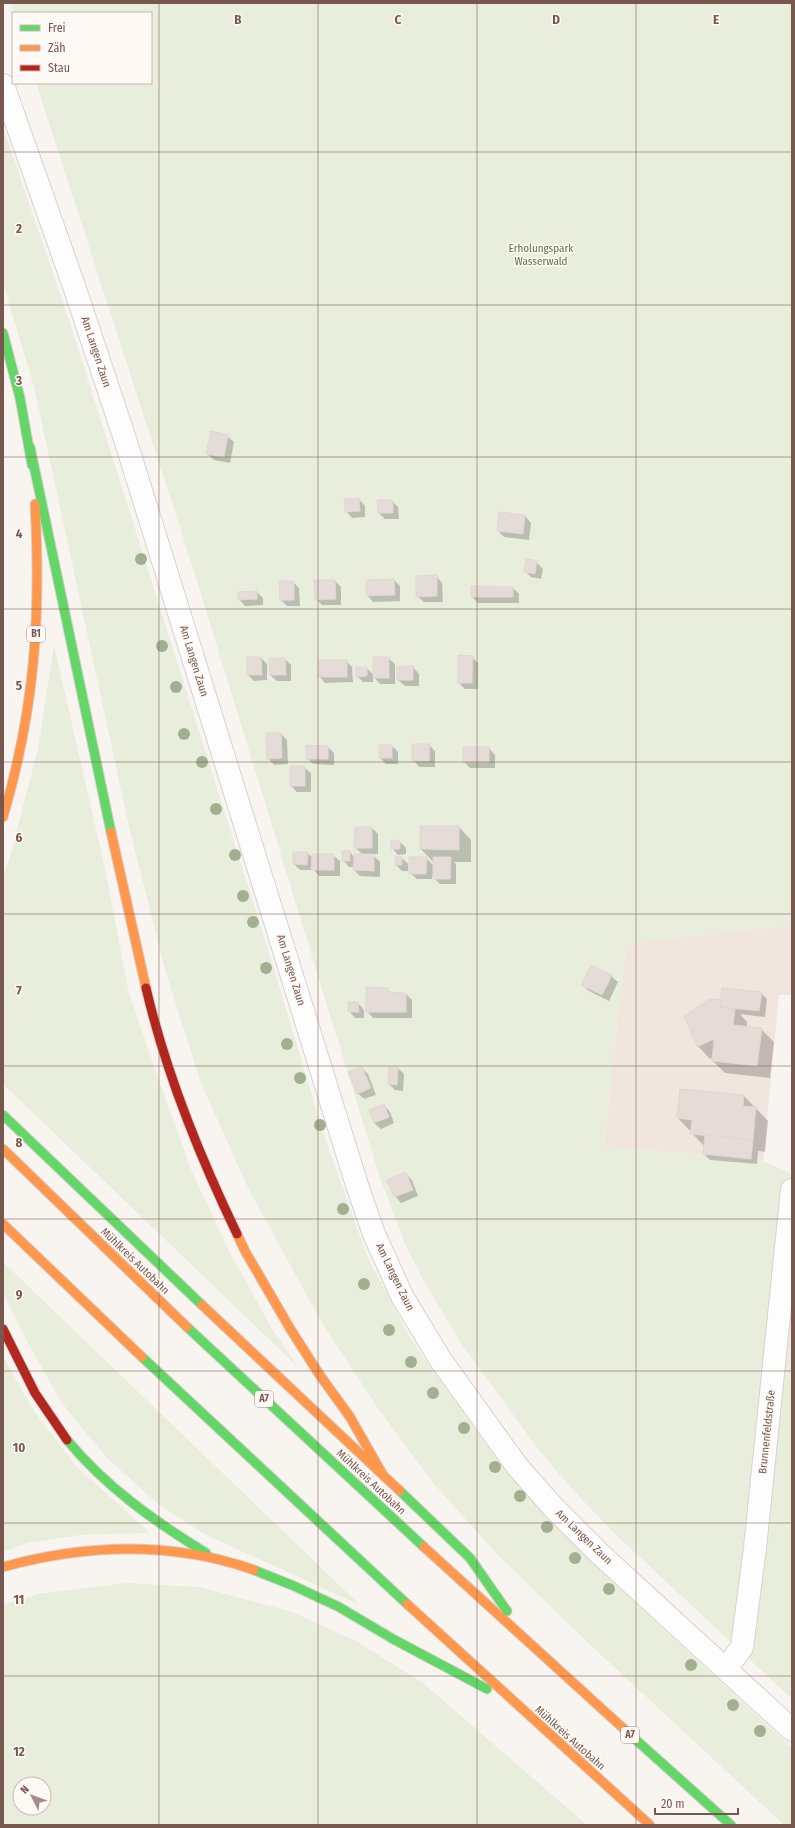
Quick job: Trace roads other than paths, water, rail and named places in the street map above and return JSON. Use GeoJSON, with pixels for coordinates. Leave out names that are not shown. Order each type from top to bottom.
{"type":"FeatureCollection","features":[{"type":"Feature","properties":{"kind":"main road","name":"B1"},"geometry":{"type":"LineString","coordinates":[[3,333],[30,447],[38,554],[36,640],[27,715],[16,774],[3,817]]}},
{"type":"Feature","properties":{"kind":"main road"},"geometry":{"type":"LineString","coordinates":[[30,447],[120,876],[147,992],[166,1059],[186,1118],[215,1188],[245,1251],[291,1330],[319,1374],[350,1417],[383,1475]]}},
{"type":"Feature","properties":{"kind":"main road"},"geometry":{"type":"LineString","coordinates":[[3,1115],[278,1379],[383,1475],[470,1558],[530,1645]]}},
{"type":"Feature","properties":{"kind":"main road","name":"Mühlkreis Autobahn"},"geometry":{"type":"LineString","coordinates":[[3,1149],[188,1328],[530,1645],[731,1825]]}},
{"type":"Feature","properties":{"kind":"main road","name":"Mühlkreis Autobahn"},"geometry":{"type":"LineString","coordinates":[[3,1224],[110,1328],[289,1496],[514,1703],[650,1825]]}},
{"type":"Feature","properties":{"kind":"main road"},"geometry":{"type":"LineString","coordinates":[[3,1329],[47,1414],[91,1467],[127,1499],[158,1522],[215,1558]]}},
{"type":"Feature","properties":{"kind":"main road"},"geometry":{"type":"LineString","coordinates":[[3,1567],[31,1559],[99,1549],[155,1549],[215,1558],[281,1581],[339,1607],[394,1639],[514,1703]]}},
{"type":"Feature","properties":{"kind":"street","name":"Am Langen Zaun"},"geometry":{"type":"LineString","coordinates":[[3,85],[74,286],[125,439],[357,1185],[374,1234],[402,1296],[440,1359],[480,1417],[522,1472],[553,1507],[600,1554],[727,1668],[792,1730]]}},
{"type":"Feature","properties":{"kind":"street","name":"Brunnenfeldstraße"},"geometry":{"type":"LineString","coordinates":[[727,1668],[742,1648],[756,1540],[792,1190]]}},
{"type":"Feature","properties":{"kind":"park label","name":"Erholungspark Wasserwald"},"geometry":{"type":"Point","coordinates":[541,254]}}]}
